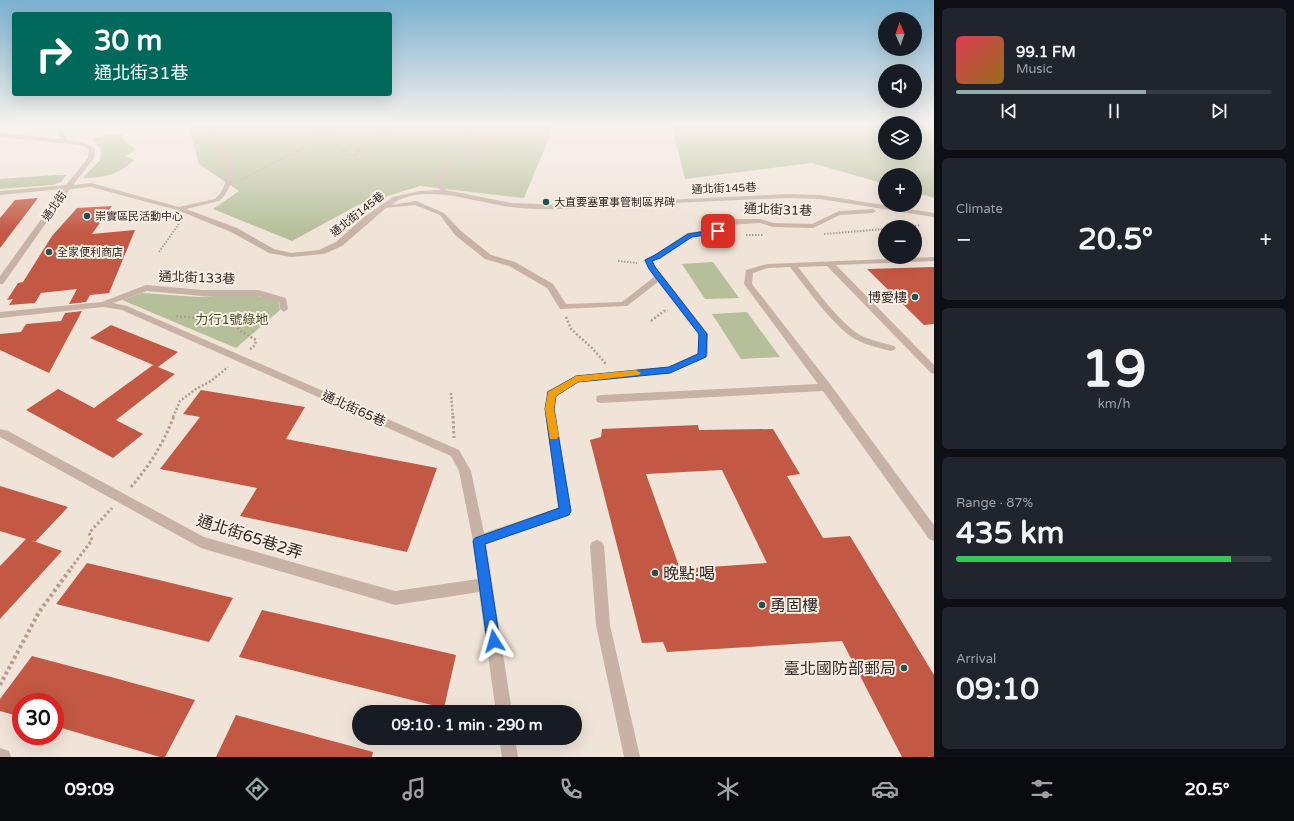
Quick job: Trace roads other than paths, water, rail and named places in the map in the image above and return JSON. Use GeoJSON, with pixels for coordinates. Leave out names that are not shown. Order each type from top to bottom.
{"type":"FeatureCollection","features":[{"type":"Feature","properties":{"kind":"street","name":"通北街"},"geometry":{"type":"LineString","coordinates":[[0,282],[4,271],[88,161]]}},
{"type":"Feature","properties":{"kind":"street"},"geometry":{"type":"LineString","coordinates":[[179,209],[217,200],[222,197],[226,188],[231,161]]}},
{"type":"Feature","properties":{"kind":"street"},"geometry":{"type":"LineString","coordinates":[[444,192],[439,183],[439,170],[452,161]]}},
{"type":"Feature","properties":{"kind":"street","name":"通北街145巷"},"geometry":{"type":"LineString","coordinates":[[0,193],[91,185],[188,212],[234,230],[272,251],[291,255],[305,255],[320,252],[339,244],[366,219],[395,198],[419,193],[444,192],[526,207],[563,207],[789,196],[820,197],[878,207]]}},
{"type":"Feature","properties":{"kind":"street"},"geometry":{"type":"LineString","coordinates":[[380,209],[416,203],[442,214],[458,233],[488,257],[512,264],[550,286],[563,307],[624,304],[659,277]]}},
{"type":"Feature","properties":{"kind":"street","name":"通北街31巷"},"geometry":{"type":"LineString","coordinates":[[479,541],[565,511],[550,409],[551,394],[576,379],[670,370],[702,355],[703,334],[652,268],[648,260],[657,257],[690,235],[718,231],[721,223],[746,220],[760,221],[773,225],[813,226],[839,213],[878,211]]}},
{"type":"Feature","properties":{"kind":"street","name":"通北街145巷"},"geometry":{"type":"LineString","coordinates":[[911,212],[934,215]]}},
{"type":"Feature","properties":{"kind":"street"},"geometry":{"type":"LineString","coordinates":[[934,259],[767,266],[749,272],[748,284],[826,387],[934,535]]}},
{"type":"Feature","properties":{"kind":"street"},"geometry":{"type":"LineString","coordinates":[[830,264],[934,371]]}},
{"type":"Feature","properties":{"kind":"street"},"geometry":{"type":"LineString","coordinates":[[792,265],[813,288],[829,310],[849,331],[861,339],[891,348]]}},
{"type":"Feature","properties":{"kind":"street","name":"通北街133巷"},"geometry":{"type":"LineString","coordinates":[[103,304],[146,288],[202,293],[258,292],[283,300],[284,309]]}},
{"type":"Feature","properties":{"kind":"street","name":"通北街65巷"},"geometry":{"type":"LineString","coordinates":[[0,315],[103,304],[124,308],[455,453],[465,471],[479,541]]}},
{"type":"Feature","properties":{"kind":"street"},"geometry":{"type":"LineString","coordinates":[[601,399],[826,387]]}},
{"type":"Feature","properties":{"kind":"street","name":"通北街65巷2弄"},"geometry":{"type":"LineString","coordinates":[[0,433],[200,542],[396,598],[486,584]]}},
{"type":"Feature","properties":{"kind":"street"},"geometry":{"type":"LineString","coordinates":[[479,541],[503,705]]}},
{"type":"Feature","properties":{"kind":"street"},"geometry":{"type":"LineString","coordinates":[[597,546],[603,625],[632,757]]}},
{"type":"Feature","properties":{"kind":"street"},"geometry":{"type":"LineString","coordinates":[[508,745],[510,757]]}},
{"type":"Feature","properties":{"kind":"place","name":"大直要塞軍事管制區界碑"},"geometry":{"type":"Point","coordinates":[546,202]}},
{"type":"Feature","properties":{"kind":"place","name":"崇實區民活動中心"},"geometry":{"type":"Point","coordinates":[87,216]}},
{"type":"Feature","properties":{"kind":"place","name":"全家便利商店"},"geometry":{"type":"Point","coordinates":[49,252]}},
{"type":"Feature","properties":{"kind":"place","name":"博愛樓"},"geometry":{"type":"Point","coordinates":[915,297]}},
{"type":"Feature","properties":{"kind":"place","name":"晚點·喝"},"geometry":{"type":"Point","coordinates":[655,573]}},
{"type":"Feature","properties":{"kind":"place","name":"勇固樓"},"geometry":{"type":"Point","coordinates":[762,605]}},
{"type":"Feature","properties":{"kind":"place","name":"臺北國防部郵局"},"geometry":{"type":"Point","coordinates":[904,668]}},
{"type":"Feature","properties":{"kind":"park label","name":"力行1號綠地"},"geometry":{"type":"Point","coordinates":[232,319]}}]}
